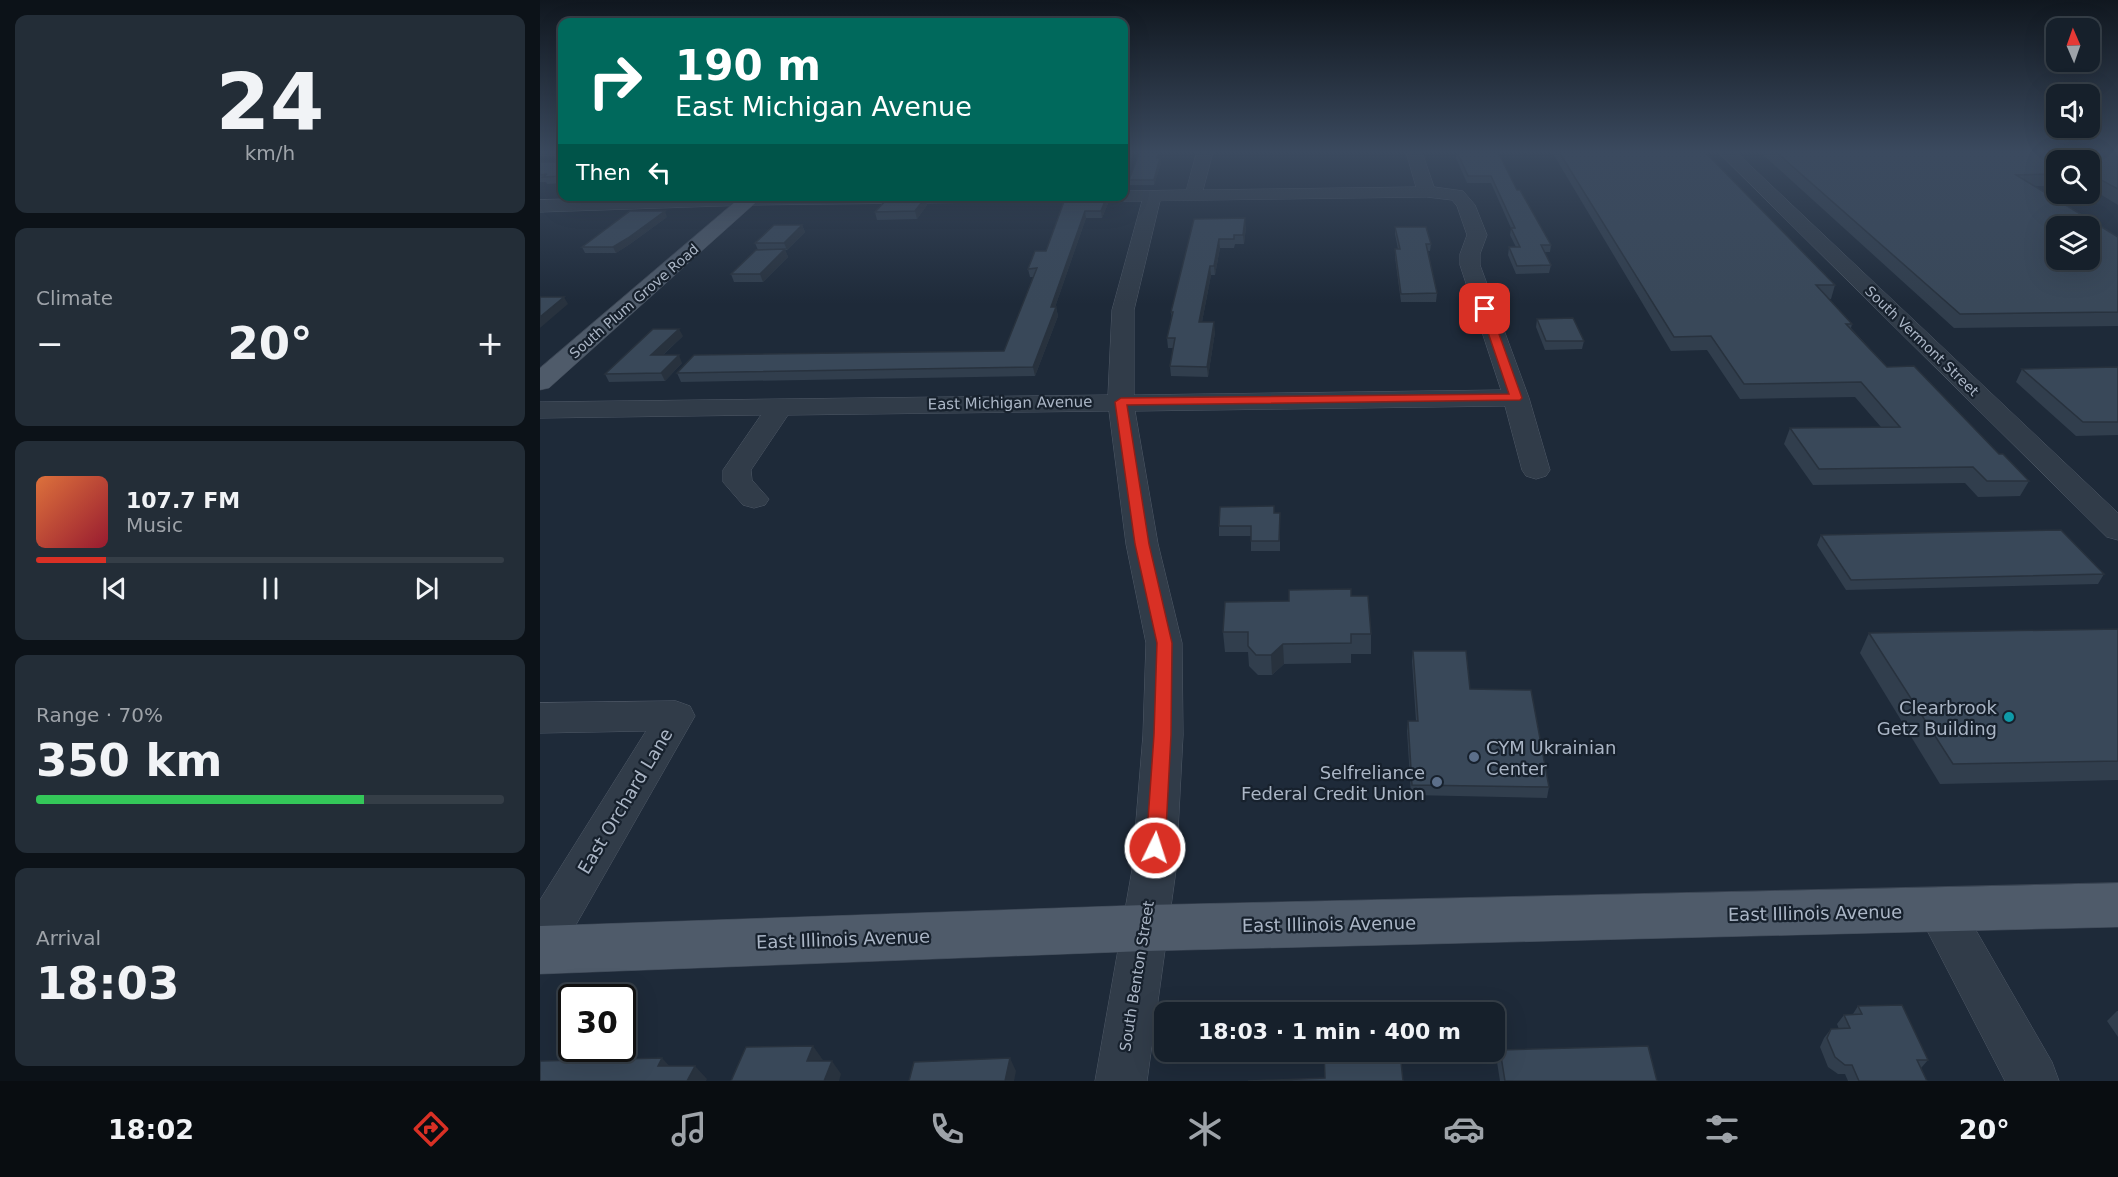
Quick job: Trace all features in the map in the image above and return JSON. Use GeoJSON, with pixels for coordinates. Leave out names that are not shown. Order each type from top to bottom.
{"type":"FeatureCollection","features":[{"type":"Feature","properties":{"kind":"main road","name":"South Plum Grove Road"},"geometry":{"type":"LineString","coordinates":[[540,382],[747,202]]}},
{"type":"Feature","properties":{"kind":"main road","name":"East Illinois Avenue"},"geometry":{"type":"LineString","coordinates":[[540,950],[1144,928],[2118,904]]}},
{"type":"Feature","properties":{"kind":"street"},"geometry":{"type":"LineString","coordinates":[[540,206],[716,202]]}},
{"type":"Feature","properties":{"kind":"street","name":"South Benton Street"},"geometry":{"type":"LineString","coordinates":[[1121,1081],[1155,859],[1163,735],[1164,643],[1142,544],[1121,402],[1123,310],[1137,202]]}},
{"type":"Feature","properties":{"kind":"street"},"geometry":{"type":"LineString","coordinates":[[1464,202],[1477,236],[1470,254],[1470,265],[1516,398],[1536,470]]}},
{"type":"Feature","properties":{"kind":"street","name":"South Vermont Street"},"geometry":{"type":"LineString","coordinates":[[1778,202],[2118,530]]}},
{"type":"Feature","properties":{"kind":"street","name":"East Michigan Avenue"},"geometry":{"type":"LineString","coordinates":[[540,410],[1516,398]]}},
{"type":"Feature","properties":{"kind":"street"},"geometry":{"type":"LineString","coordinates":[[754,499],[738,482],[737,470],[781,406]]}},
{"type":"Feature","properties":{"kind":"street","name":"East Orchard Lane"},"geometry":{"type":"LineString","coordinates":[[540,718],[676,716],[540,942]]}},
{"type":"Feature","properties":{"kind":"street"},"geometry":{"type":"LineString","coordinates":[[1939,909],[2033,1081]]}},
{"type":"Feature","properties":{"kind":"building"},"geometry":{"type":"Polygon","coordinates":[[[884,202],[922,202],[915,211],[875,212],[884,202]]]}},
{"type":"Feature","properties":{"kind":"building"},"geometry":{"type":"Polygon","coordinates":[[[1064,202],[1104,202],[1101,211],[1085,211],[1051,307],[1056,307],[1033,367],[677,373],[694,355],[1004,351],[1037,268],[1028,269],[1035,251],[1046,251],[1064,202]]]}},
{"type":"Feature","properties":{"kind":"building"},"geometry":{"type":"Polygon","coordinates":[[[1503,202],[1527,202],[1551,245],[1541,245],[1551,265],[1517,266],[1509,247],[1520,247],[1511,228],[1515,228],[1503,202]]]}},
{"type":"Feature","properties":{"kind":"building"},"geometry":{"type":"Polygon","coordinates":[[[1590,202],[1754,202],[1835,285],[1816,285],[1852,324],[1846,324],[1887,367],[1914,366],[1999,454],[2003,454],[2029,481],[1987,481],[1973,467],[1819,469],[1790,428],[1900,427],[1861,382],[1744,384],[1711,336],[1674,337],[1590,202]]]}},
{"type":"Feature","properties":{"kind":"building"},"geometry":{"type":"Polygon","coordinates":[[[1833,202],[2064,204],[2083,216],[2046,216],[2046,270],[2100,270],[2100,226],[2118,237],[2118,312],[1960,314],[1833,202]]]}},
{"type":"Feature","properties":{"kind":"building"},"geometry":{"type":"Polygon","coordinates":[[[630,211],[665,211],[613,247],[582,247],[630,211]]]}},
{"type":"Feature","properties":{"kind":"building"},"geometry":{"type":"Polygon","coordinates":[[[1245,218],[1243,235],[1234,235],[1234,239],[1219,239],[1214,266],[1210,266],[1199,322],[1214,322],[1207,367],[1170,366],[1175,338],[1167,338],[1173,312],[1171,312],[1194,219],[1245,218]]]}},
{"type":"Feature","properties":{"kind":"building"},"geometry":{"type":"Polygon","coordinates":[[[774,225],[802,225],[784,243],[755,243],[774,225]]]}},
{"type":"Feature","properties":{"kind":"building"},"geometry":{"type":"Polygon","coordinates":[[[1395,227],[1426,227],[1431,244],[1426,244],[1437,293],[1401,294],[1395,249],[1400,249],[1395,227]]]}},
{"type":"Feature","properties":{"kind":"building"},"geometry":{"type":"Polygon","coordinates":[[[785,249],[760,274],[731,274],[756,250],[785,249]]]}},
{"type":"Feature","properties":{"kind":"building"},"geometry":{"type":"Polygon","coordinates":[[[540,297],[564,297],[540,317],[540,297]]]}},
{"type":"Feature","properties":{"kind":"building"},"geometry":{"type":"Polygon","coordinates":[[[1573,318],[1584,341],[1546,341],[1537,319],[1573,318]]]}},
{"type":"Feature","properties":{"kind":"building"},"geometry":{"type":"Polygon","coordinates":[[[653,329],[679,329],[651,355],[679,355],[661,373],[605,374],[653,329]]]}},
{"type":"Feature","properties":{"kind":"building"},"geometry":{"type":"Polygon","coordinates":[[[2118,367],[2118,422],[2083,422],[2022,369],[2118,367]]]}},
{"type":"Feature","properties":{"kind":"building"},"geometry":{"type":"Polygon","coordinates":[[[1274,506],[1274,513],[1280,513],[1279,541],[1251,541],[1251,526],[1219,526],[1220,507],[1274,506]]]}},
{"type":"Feature","properties":{"kind":"building"},"geometry":{"type":"Polygon","coordinates":[[[2061,530],[2104,574],[1851,580],[1821,535],[2061,530]]]}},
{"type":"Feature","properties":{"kind":"building"},"geometry":{"type":"Polygon","coordinates":[[[1351,589],[1351,596],[1368,596],[1371,634],[1351,634],[1351,643],[1283,644],[1271,655],[1256,655],[1248,646],[1248,632],[1223,632],[1225,602],[1289,601],[1289,590],[1351,589]]]}},
{"type":"Feature","properties":{"kind":"building","name":"Clearbrook Getz Building"},"geometry":{"type":"Polygon","coordinates":[[[2118,629],[2118,761],[1953,764],[1869,633],[2118,629]]]}},
{"type":"Feature","properties":{"kind":"building"},"geometry":{"type":"Polygon","coordinates":[[[1413,651],[1466,651],[1470,689],[1531,690],[1549,787],[1412,785],[1408,721],[1418,721],[1413,651]]]}},
{"type":"Feature","properties":{"kind":"building"},"geometry":{"type":"Polygon","coordinates":[[[1902,1005],[1928,1060],[1917,1060],[1927,1081],[1859,1081],[1852,1065],[1845,1065],[1835,1057],[1827,1038],[1831,1029],[1850,1028],[1844,1015],[1862,1014],[1858,1006],[1902,1005]]]}},
{"type":"Feature","properties":{"kind":"building"},"geometry":{"type":"Polygon","coordinates":[[[813,1046],[807,1061],[832,1061],[824,1081],[731,1081],[746,1047],[813,1046]]]}},
{"type":"Feature","properties":{"kind":"building"},"geometry":{"type":"Polygon","coordinates":[[[1648,1046],[1657,1081],[1505,1081],[1502,1062],[1505,1062],[1505,1050],[1648,1046]]]}},
{"type":"Feature","properties":{"kind":"building"},"geometry":{"type":"Polygon","coordinates":[[[662,1058],[658,1066],[695,1066],[687,1081],[540,1081],[540,1061],[636,1062],[636,1059],[662,1058]]]}},
{"type":"Feature","properties":{"kind":"building"},"geometry":{"type":"Polygon","coordinates":[[[1010,1058],[1005,1081],[909,1081],[914,1062],[1010,1058]]]}},
{"type":"Feature","properties":{"kind":"building"},"geometry":{"type":"Polygon","coordinates":[[[1324,1062],[1401,1062],[1403,1081],[1248,1081],[1325,1078],[1324,1062]]]}},
{"type":"Feature","properties":{"kind":"place","name":"Clearbrook Getz Building"},"geometry":{"type":"Point","coordinates":[2009,717]}},
{"type":"Feature","properties":{"kind":"place","name":"CYM Ukrainian Center"},"geometry":{"type":"Point","coordinates":[1474,757]}},
{"type":"Feature","properties":{"kind":"place","name":"Selfreliance Federal Credit Union"},"geometry":{"type":"Point","coordinates":[1437,782]}},
{"type":"Feature","properties":{"kind":"route"},"geometry":{"type":"LineString","coordinates":[[1155,848],[1163,735],[1164,643],[1142,544],[1121,402],[1516,398],[1485,309]]}}]}
